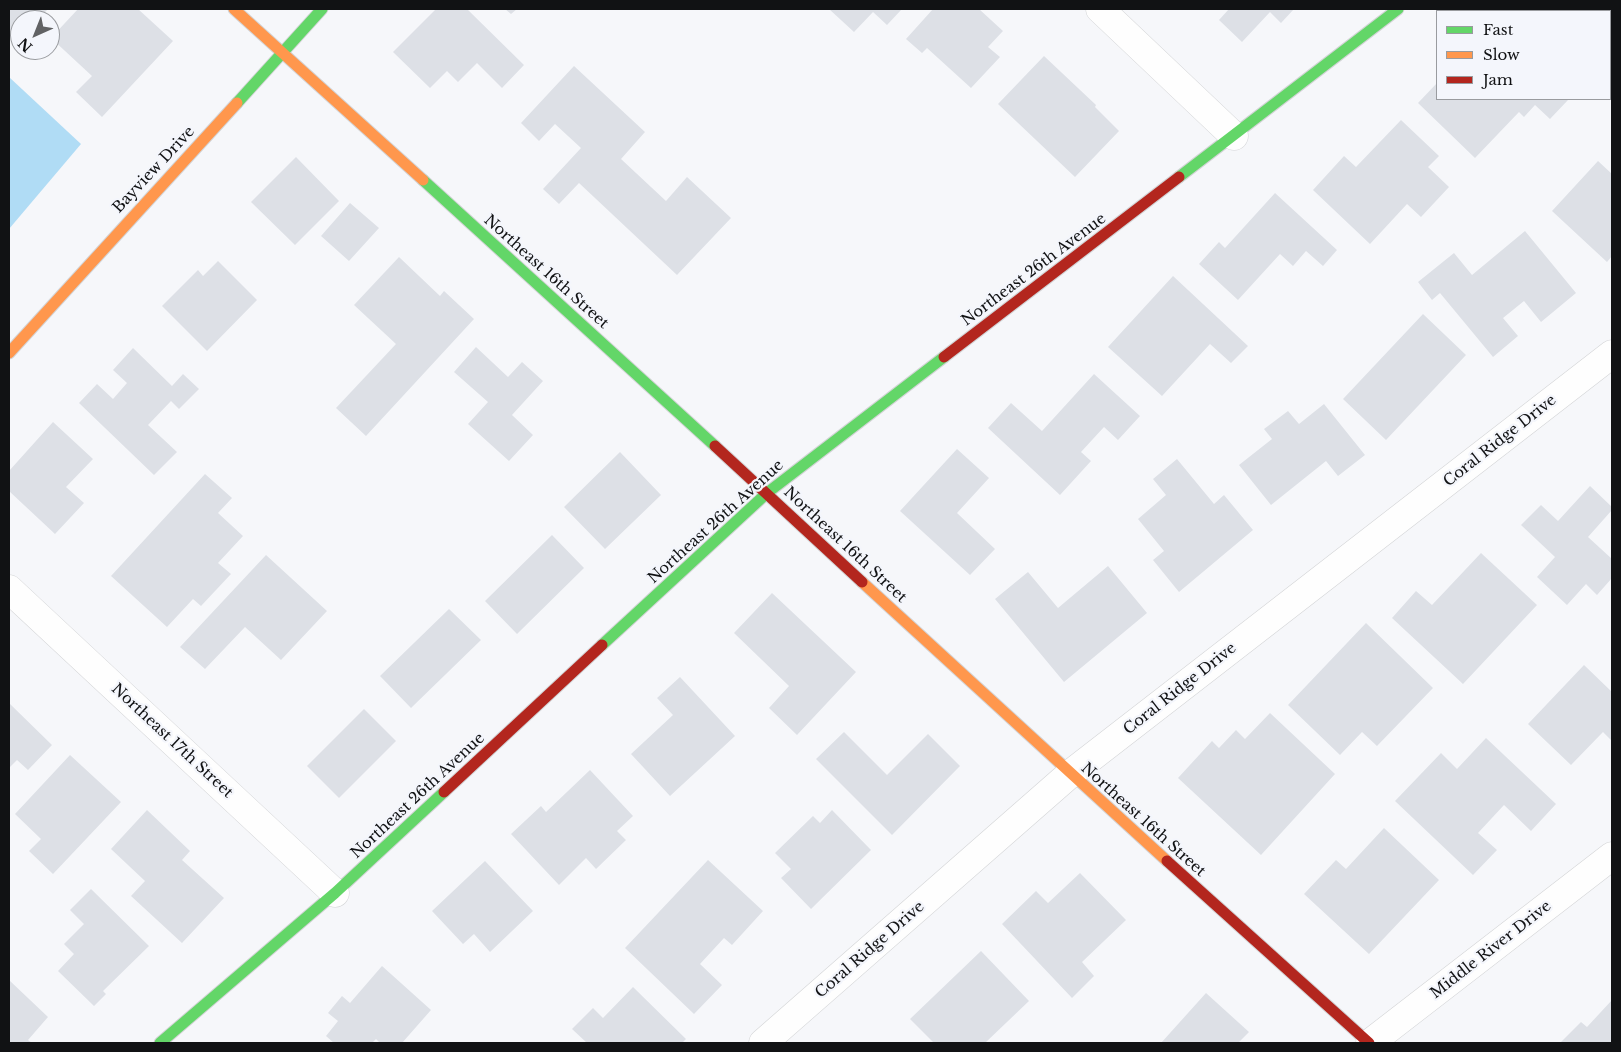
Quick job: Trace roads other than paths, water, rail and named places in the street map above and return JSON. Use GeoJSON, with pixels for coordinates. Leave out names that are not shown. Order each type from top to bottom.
{"type":"FeatureCollection","features":[{"type":"Feature","properties":{"kind":"street","name":"Northeast 16th Street"},"geometry":{"type":"LineString","coordinates":[[234,9],[767,493],[1070,774],[1370,1043]]}},
{"type":"Feature","properties":{"kind":"street","name":"Bayview Drive"},"geometry":{"type":"LineString","coordinates":[[9,353],[322,9]]}},
{"type":"Feature","properties":{"kind":"street"},"geometry":{"type":"LineString","coordinates":[[1100,9],[1234,136]]}},
{"type":"Feature","properties":{"kind":"street","name":"Northeast 26th Avenue"},"geometry":{"type":"LineString","coordinates":[[160,1043],[335,893],[767,493],[1398,9]]}},
{"type":"Feature","properties":{"kind":"street","name":"Coral Ridge Drive"},"geometry":{"type":"LineString","coordinates":[[763,1043],[1070,774],[1612,354]]}},
{"type":"Feature","properties":{"kind":"street","name":"Northeast 17th Street"},"geometry":{"type":"LineString","coordinates":[[9,589],[335,893]]}},
{"type":"Feature","properties":{"kind":"street","name":"Middle River Drive"},"geometry":{"type":"LineString","coordinates":[[1370,1043],[1612,856]]}},
{"type":"Feature","properties":{"kind":"water"},"geometry":{"type":"Polygon","coordinates":[[[9,77],[81,144],[9,229],[9,77]]]}}]}
